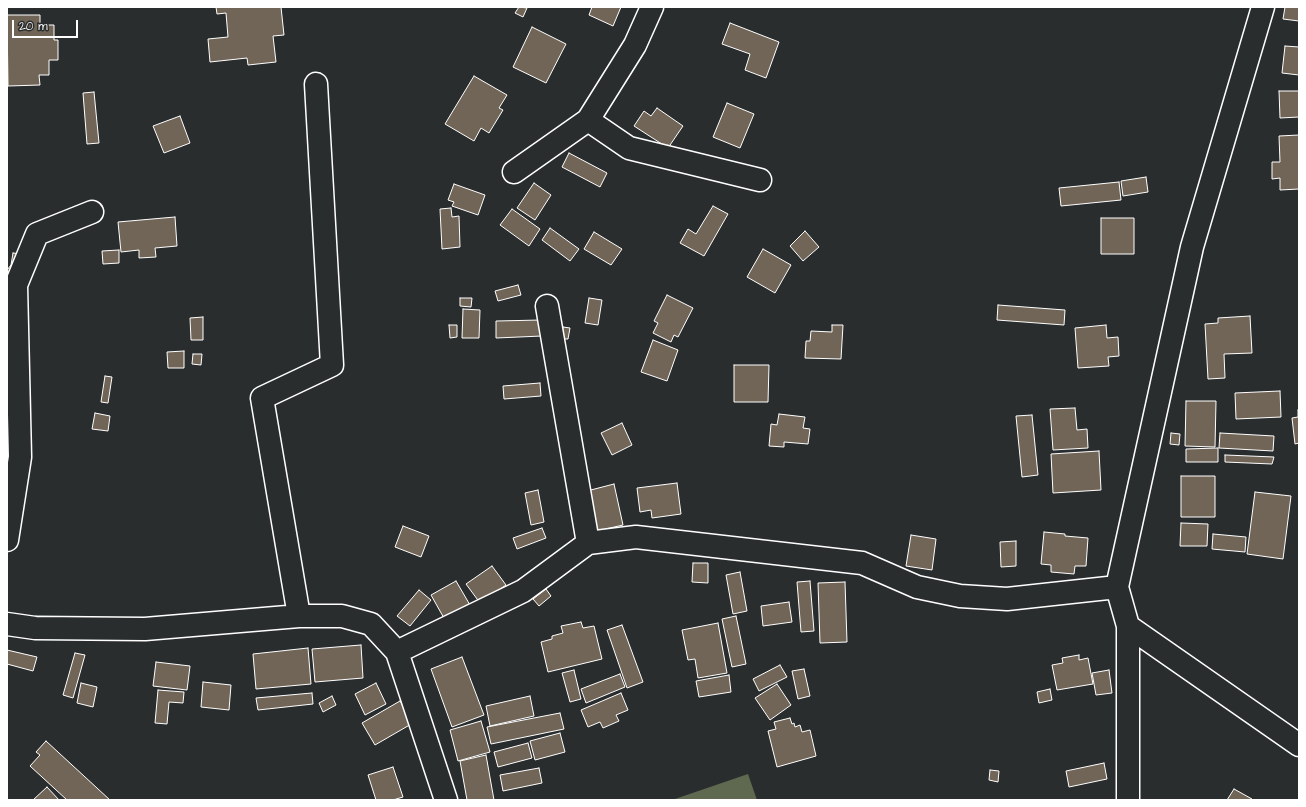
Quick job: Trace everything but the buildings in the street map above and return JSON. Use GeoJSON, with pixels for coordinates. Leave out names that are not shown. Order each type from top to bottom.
{"type":"FeatureCollection","features":[{"type":"Feature","properties":{"kind":"street"},"geometry":{"type":"LineString","coordinates":[[514,172],[588,120],[635,45],[652,7]]}},
{"type":"Feature","properties":{"kind":"street"},"geometry":{"type":"LineString","coordinates":[[1128,800],[1128,626],[1117,587],[1192,247],[1263,7]]}},
{"type":"Feature","properties":{"kind":"street"},"geometry":{"type":"LineString","coordinates":[[299,616],[262,398],[332,365],[316,84]]}},
{"type":"Feature","properties":{"kind":"street"},"geometry":{"type":"LineString","coordinates":[[588,120],[629,148],[760,180]]}},
{"type":"Feature","properties":{"kind":"street"},"geometry":{"type":"LineString","coordinates":[[7,540],[20,457],[16,285],[37,234],[92,212]]}},
{"type":"Feature","properties":{"kind":"street"},"geometry":{"type":"LineString","coordinates":[[547,306],[588,543]]}},
{"type":"Feature","properties":{"kind":"street"},"geometry":{"type":"LineString","coordinates":[[397,652],[522,591],[588,543],[636,537],[862,563],[917,587],[960,596],[1007,599],[1117,587]]}},
{"type":"Feature","properties":{"kind":"street"},"geometry":{"type":"LineString","coordinates":[[7,624],[35,628],[145,629],[299,616],[342,616],[371,624],[397,652],[446,800]]}},
{"type":"Feature","properties":{"kind":"street"},"geometry":{"type":"LineString","coordinates":[[1128,626],[1299,745]]}},
{"type":"Feature","properties":{"kind":"green space"},"geometry":{"type":"Polygon","coordinates":[[[748,774],[757,800],[672,800],[748,774]]]}}]}
